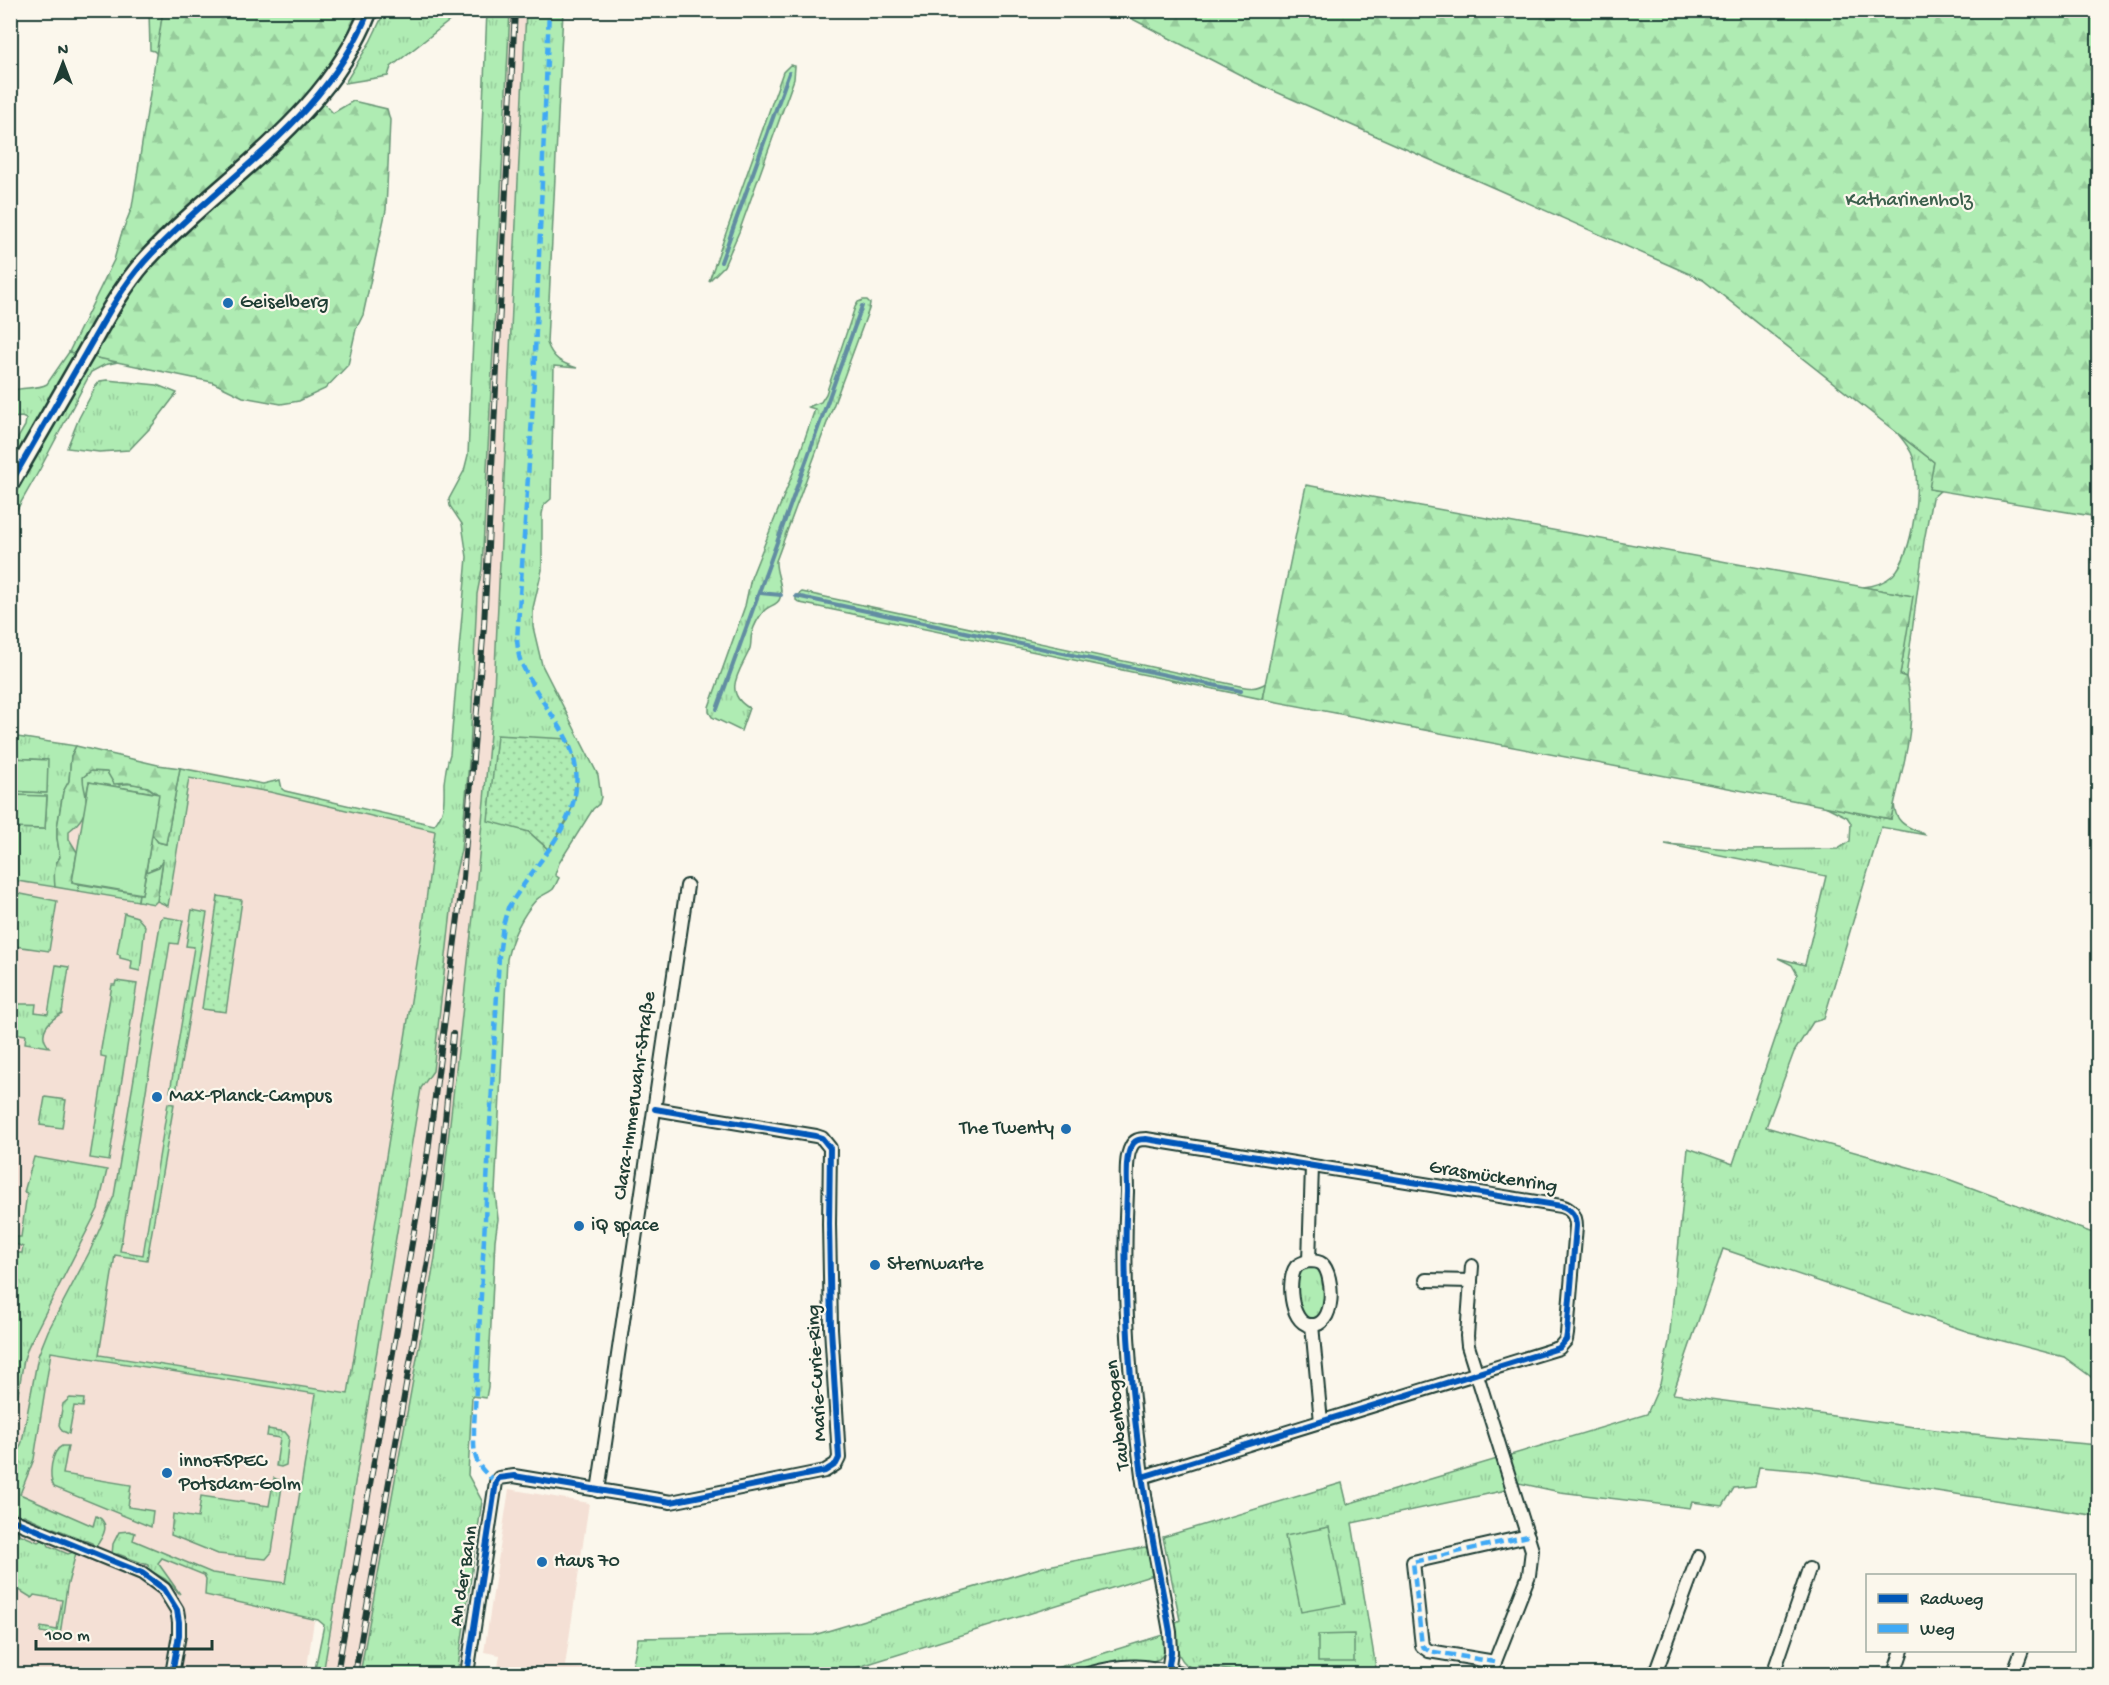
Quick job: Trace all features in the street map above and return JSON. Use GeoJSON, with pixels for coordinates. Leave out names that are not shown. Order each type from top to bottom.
{"type":"FeatureCollection","features":[{"type":"Feature","properties":{"kind":"street"},"geometry":{"type":"LineString","coordinates":[[10,484],[120,291],[171,236],[270,148],[313,102],[347,54],[369,10]]}},
{"type":"Feature","properties":{"kind":"street","name":"Clara-Immerwahr-Straße"},"geometry":{"type":"LineString","coordinates":[[598,1491],[687,886]]}},
{"type":"Feature","properties":{"kind":"street","name":"Marie-Curie-Ring"},"geometry":{"type":"LineString","coordinates":[[496,1482],[505,1476],[514,1476],[671,1502],[825,1471],[836,1464],[839,1458],[831,1328],[830,1148],[827,1142],[816,1136],[655,1108]]}},
{"type":"Feature","properties":{"kind":"street","name":"Grasmückenring"},"geometry":{"type":"LineString","coordinates":[[1129,1153],[1136,1140],[1146,1139],[1561,1206],[1568,1208],[1576,1218],[1566,1340],[1559,1348],[1142,1477]]}},
{"type":"Feature","properties":{"kind":"street","name":"Taubenbogen"},"geometry":{"type":"LineString","coordinates":[[1129,1153],[1125,1216],[1126,1305],[1134,1412],[1142,1477],[1170,1632],[1171,1652],[1168,1671]]}},
{"type":"Feature","properties":{"kind":"street"},"geometry":{"type":"LineString","coordinates":[[1309,1261],[1312,1166]]}},
{"type":"Feature","properties":{"kind":"street"},"geometry":{"type":"LineString","coordinates":[[1309,1261],[1322,1264],[1329,1279],[1328,1314],[1321,1323],[1312,1325],[1298,1320],[1293,1309],[1293,1274],[1299,1265],[1309,1261]]}},
{"type":"Feature","properties":{"kind":"street"},"geometry":{"type":"LineString","coordinates":[[1472,1266],[1467,1336],[1532,1550],[1529,1575],[1490,1674]]}},
{"type":"Feature","properties":{"kind":"street"},"geometry":{"type":"LineString","coordinates":[[1425,1280],[1471,1281]]}},
{"type":"Feature","properties":{"kind":"street"},"geometry":{"type":"LineString","coordinates":[[1312,1325],[1321,1422]]}},
{"type":"Feature","properties":{"kind":"street","name":"An der Bahn"},"geometry":{"type":"LineString","coordinates":[[467,1674],[496,1482]]}},
{"type":"Feature","properties":{"kind":"street"},"geometry":{"type":"LineString","coordinates":[[10,1520],[142,1573],[164,1589],[177,1610],[179,1622],[172,1674]]}},
{"type":"Feature","properties":{"kind":"street"},"geometry":{"type":"LineString","coordinates":[[1495,1662],[1425,1649],[1421,1639],[1413,1562],[1528,1536]]}},
{"type":"Feature","properties":{"kind":"street"},"geometry":{"type":"LineString","coordinates":[[1655,1674],[1698,1557]]}},
{"type":"Feature","properties":{"kind":"street"},"geometry":{"type":"LineString","coordinates":[[1773,1674],[1809,1569]]}},
{"type":"Feature","properties":{"kind":"street"},"geometry":{"type":"LineString","coordinates":[[1894,1674],[1901,1652]]}},
{"type":"Feature","properties":{"kind":"street"},"geometry":{"type":"LineString","coordinates":[[2013,1674],[2021,1652]]}},
{"type":"Feature","properties":{"kind":"street"},"geometry":{"type":"LineString","coordinates":[[1088,1674],[1108,1668],[1132,1665],[1186,1674]]}},
{"type":"Feature","properties":{"kind":"shaded area"},"geometry":{"type":"Polygon","coordinates":[[[510,11],[526,11],[494,689],[476,889],[446,1164],[435,1258],[360,1674],[323,1674],[421,1088],[433,1071],[455,876],[461,850],[470,752],[477,594],[482,569],[510,11]]]}},
{"type":"Feature","properties":{"kind":"shaded area"},"geometry":{"type":"Polygon","coordinates":[[[11,736],[63,743],[158,765],[200,770],[263,784],[435,831],[422,932],[306,1674],[11,1674],[11,736]]]}},
{"type":"Feature","properties":{"kind":"shaded area"},"geometry":{"type":"Polygon","coordinates":[[[509,1489],[589,1503],[565,1666],[622,1674],[497,1674],[500,1655],[484,1652],[509,1489]]]}},
{"type":"Feature","properties":{"kind":"green space"},"geometry":{"type":"Polygon","coordinates":[[[149,11],[163,11],[157,54],[150,50],[149,11]]]}},
{"type":"Feature","properties":{"kind":"green space"},"geometry":{"type":"Polygon","coordinates":[[[163,11],[354,11],[357,21],[313,92],[333,113],[353,101],[387,109],[390,120],[386,210],[363,315],[356,329],[348,365],[325,389],[299,401],[281,404],[243,397],[212,382],[69,352],[114,260],[132,207],[163,11]]]}},
{"type":"Feature","properties":{"kind":"green space"},"geometry":{"type":"Polygon","coordinates":[[[385,11],[462,11],[391,67],[388,76],[345,83],[370,42],[385,11]]]}},
{"type":"Feature","properties":{"kind":"green space"},"geometry":{"type":"Polygon","coordinates":[[[487,11],[510,11],[482,569],[477,594],[470,752],[461,850],[455,876],[433,1071],[421,1088],[323,1674],[314,1674],[324,1625],[318,1620],[205,1595],[204,1575],[162,1558],[158,1563],[180,1594],[165,1579],[149,1570],[148,1565],[118,1554],[112,1555],[113,1544],[119,1532],[129,1531],[135,1533],[133,1540],[212,1573],[285,1583],[316,1394],[51,1352],[34,1459],[20,1494],[93,1526],[96,1516],[101,1519],[105,1526],[95,1548],[92,1543],[54,1528],[50,1530],[45,1528],[44,1524],[24,1515],[19,1517],[11,1514],[10,1471],[22,1442],[38,1356],[48,1331],[90,1251],[114,1196],[161,919],[164,917],[183,920],[178,944],[170,943],[120,1251],[143,1255],[168,1103],[174,1104],[147,1260],[115,1255],[99,1355],[348,1394],[422,932],[435,831],[270,792],[189,778],[168,906],[157,901],[163,861],[159,867],[146,872],[152,834],[158,842],[166,844],[180,768],[263,784],[280,780],[282,789],[285,791],[434,825],[441,815],[450,754],[467,557],[462,524],[450,506],[449,499],[464,471],[468,455],[487,11]]]}},
{"type":"Feature","properties":{"kind":"green space"},"geometry":{"type":"Polygon","coordinates":[[[526,11],[563,11],[547,343],[558,360],[577,368],[554,366],[551,499],[544,505],[542,514],[542,570],[533,608],[533,627],[542,665],[598,775],[601,797],[599,804],[593,809],[559,863],[555,875],[559,878],[554,888],[536,900],[522,920],[514,935],[507,959],[495,1192],[498,1219],[488,1387],[486,1398],[472,1396],[468,1475],[482,1501],[457,1674],[360,1674],[435,1258],[476,889],[494,689],[526,11]],[[568,820],[529,832],[548,849],[568,820]]]}},
{"type":"Feature","properties":{"kind":"green space","name":"Katharinenholz"},"geometry":{"type":"Polygon","coordinates":[[[1117,11],[2098,11],[2098,517],[1929,489],[1934,462],[1703,280],[1256,83],[1117,11]]]}},
{"type":"Feature","properties":{"kind":"green space"},"geometry":{"type":"Polygon","coordinates":[[[790,65],[795,66],[794,79],[739,232],[724,266],[709,281],[783,72],[790,65]]]}},
{"type":"Feature","properties":{"kind":"green space"},"geometry":{"type":"Polygon","coordinates":[[[863,300],[870,303],[869,309],[776,561],[781,589],[780,598],[777,603],[761,614],[751,635],[750,649],[736,681],[736,695],[749,708],[741,731],[712,717],[709,707],[745,606],[751,578],[793,473],[815,409],[808,407],[821,402],[826,394],[855,307],[863,300]]]}},
{"type":"Feature","properties":{"kind":"green space"},"geometry":{"type":"Polygon","coordinates":[[[69,352],[78,354],[11,474],[11,450],[25,426],[26,419],[11,418],[11,391],[47,384],[69,352]]]}},
{"type":"Feature","properties":{"kind":"green space"},"geometry":{"type":"Polygon","coordinates":[[[90,356],[118,362],[104,365],[91,372],[11,520],[11,496],[90,356]]]}},
{"type":"Feature","properties":{"kind":"green space"},"geometry":{"type":"Polygon","coordinates":[[[100,381],[157,385],[177,393],[152,426],[129,450],[99,452],[67,448],[79,418],[96,386],[100,381]]]}},
{"type":"Feature","properties":{"kind":"green space"},"geometry":{"type":"Polygon","coordinates":[[[1898,434],[1934,462],[1930,489],[1940,491],[1932,498],[1924,541],[1906,677],[1900,675],[1912,596],[1863,587],[1879,584],[1893,575],[1906,552],[1914,519],[1916,469],[1910,451],[1898,434]]]}},
{"type":"Feature","properties":{"kind":"green space"},"geometry":{"type":"Polygon","coordinates":[[[1306,485],[1913,596],[1900,675],[1906,677],[1910,694],[1910,730],[1891,819],[1262,699],[1306,485]]]}},
{"type":"Feature","properties":{"kind":"green space"},"geometry":{"type":"Polygon","coordinates":[[[802,592],[1240,686],[1253,688],[1266,683],[1262,699],[800,603],[796,600],[796,596],[802,592]]]}},
{"type":"Feature","properties":{"kind":"green space"},"geometry":{"type":"Polygon","coordinates":[[[497,735],[568,739],[576,771],[575,797],[565,822],[548,849],[529,832],[488,821],[497,735]]]}},
{"type":"Feature","properties":{"kind":"green space"},"geometry":{"type":"Polygon","coordinates":[[[11,736],[76,746],[71,756],[69,781],[63,792],[57,828],[60,857],[56,863],[55,887],[11,880],[11,828],[45,829],[47,797],[11,795],[11,791],[46,793],[47,760],[11,758],[11,736]]]}},
{"type":"Feature","properties":{"kind":"green space"},"geometry":{"type":"Polygon","coordinates":[[[76,746],[180,768],[166,844],[158,842],[152,834],[158,794],[148,787],[128,783],[114,784],[107,772],[91,771],[83,777],[86,808],[80,821],[69,831],[69,839],[77,852],[72,882],[79,884],[78,891],[55,887],[54,875],[60,857],[57,828],[63,792],[69,781],[71,756],[76,746]]]}},
{"type":"Feature","properties":{"kind":"green space"},"geometry":{"type":"Polygon","coordinates":[[[11,758],[48,760],[47,793],[11,791],[11,758]]]}},
{"type":"Feature","properties":{"kind":"green space"},"geometry":{"type":"Polygon","coordinates":[[[91,771],[107,772],[119,785],[138,784],[155,793],[89,782],[86,797],[83,777],[91,771]]]}},
{"type":"Feature","properties":{"kind":"green space"},"geometry":{"type":"Polygon","coordinates":[[[89,782],[159,794],[142,894],[72,882],[89,782]]]}},
{"type":"Feature","properties":{"kind":"green space"},"geometry":{"type":"Polygon","coordinates":[[[11,795],[47,796],[45,829],[11,828],[11,795]]]}},
{"type":"Feature","properties":{"kind":"green space"},"geometry":{"type":"Polygon","coordinates":[[[1894,803],[1900,821],[1926,835],[1881,827],[1824,1019],[1813,1022],[1794,1052],[1766,1127],[1940,1176],[2098,1235],[2098,1385],[2090,1376],[2064,1357],[1969,1332],[1723,1249],[1673,1394],[1951,1432],[2098,1445],[2098,1516],[1808,1471],[1759,1467],[1755,1486],[1734,1488],[1723,1506],[1692,1502],[1690,1508],[1560,1492],[1519,1483],[1502,1491],[1352,1523],[1377,1674],[1251,1674],[1198,1665],[1197,1670],[1184,1663],[1177,1645],[1174,1623],[1180,1620],[1163,1537],[1342,1483],[1347,1504],[1647,1414],[1660,1384],[1669,1342],[1688,1148],[1733,1164],[1797,974],[1792,965],[1778,958],[1805,965],[1826,876],[1665,844],[1744,850],[1838,849],[1850,841],[1851,823],[1847,817],[1825,806],[1891,819],[1894,803]]]}},
{"type":"Feature","properties":{"kind":"green space"},"geometry":{"type":"Polygon","coordinates":[[[163,859],[157,901],[154,904],[138,901],[139,894],[142,894],[146,872],[159,867],[163,859]]]}},
{"type":"Feature","properties":{"kind":"green space"},"geometry":{"type":"Polygon","coordinates":[[[79,884],[139,894],[138,901],[78,891],[79,884]]]}},
{"type":"Feature","properties":{"kind":"green space"},"geometry":{"type":"Polygon","coordinates":[[[11,892],[57,901],[49,951],[15,946],[15,910],[11,910],[11,892]]]}},
{"type":"Feature","properties":{"kind":"green space"},"geometry":{"type":"Polygon","coordinates":[[[218,896],[242,900],[226,1012],[202,1009],[218,896]]]}},
{"type":"Feature","properties":{"kind":"green space"},"geometry":{"type":"Polygon","coordinates":[[[192,910],[207,913],[176,1093],[170,1092],[194,947],[186,946],[192,910]]]}},
{"type":"Feature","properties":{"kind":"green space"},"geometry":{"type":"Polygon","coordinates":[[[124,913],[137,917],[145,926],[140,971],[131,969],[132,961],[120,958],[117,954],[124,913]]]}},
{"type":"Feature","properties":{"kind":"green space"},"geometry":{"type":"Polygon","coordinates":[[[56,965],[69,967],[62,1013],[49,1023],[44,1031],[45,1042],[49,1047],[25,1043],[26,1035],[13,1033],[11,1037],[11,1012],[16,1011],[16,1004],[36,1004],[35,1012],[48,1014],[56,965]]]}},
{"type":"Feature","properties":{"kind":"green space"},"geometry":{"type":"Polygon","coordinates":[[[116,981],[137,984],[109,1161],[90,1158],[106,1057],[101,1056],[101,1049],[112,985],[115,985],[116,981]]]}},
{"type":"Feature","properties":{"kind":"green space"},"geometry":{"type":"Polygon","coordinates":[[[45,1097],[66,1100],[62,1128],[40,1125],[45,1097]]]}},
{"type":"Feature","properties":{"kind":"green space"},"geometry":{"type":"Polygon","coordinates":[[[34,1157],[107,1170],[98,1209],[28,1347],[11,1435],[10,1306],[17,1261],[14,1260],[15,1253],[22,1253],[23,1247],[16,1244],[17,1237],[21,1237],[27,1193],[24,1192],[34,1157]]]}},
{"type":"Feature","properties":{"kind":"green space"},"geometry":{"type":"Polygon","coordinates":[[[1316,1266],[1324,1274],[1326,1305],[1317,1319],[1307,1319],[1298,1313],[1297,1278],[1303,1268],[1316,1266]]]}},
{"type":"Feature","properties":{"kind":"green space"},"geometry":{"type":"Polygon","coordinates":[[[70,1398],[84,1399],[83,1407],[74,1406],[69,1434],[62,1431],[59,1425],[63,1404],[70,1398]]]}},
{"type":"Feature","properties":{"kind":"green space"},"geometry":{"type":"Polygon","coordinates":[[[268,1429],[285,1432],[289,1437],[286,1465],[276,1466],[280,1438],[267,1436],[268,1429]]]}},
{"type":"Feature","properties":{"kind":"green space"},"geometry":{"type":"Polygon","coordinates":[[[62,1446],[68,1446],[63,1474],[131,1485],[128,1507],[153,1511],[151,1527],[54,1487],[51,1477],[53,1459],[62,1446]]]}},
{"type":"Feature","properties":{"kind":"green space"},"geometry":{"type":"Polygon","coordinates":[[[274,1478],[279,1480],[282,1486],[272,1552],[266,1559],[218,1554],[171,1535],[173,1514],[198,1518],[201,1496],[269,1506],[274,1478]]]}},
{"type":"Feature","properties":{"kind":"green space"},"geometry":{"type":"Polygon","coordinates":[[[10,1527],[17,1529],[19,1534],[38,1542],[42,1540],[47,1542],[49,1546],[68,1554],[76,1553],[67,1587],[60,1635],[40,1632],[41,1627],[57,1630],[62,1600],[34,1595],[32,1598],[11,1585],[10,1527]]]}},
{"type":"Feature","properties":{"kind":"green space"},"geometry":{"type":"Polygon","coordinates":[[[1329,1527],[1345,1604],[1301,1612],[1285,1536],[1329,1527]]]}},
{"type":"Feature","properties":{"kind":"green space"},"geometry":{"type":"Polygon","coordinates":[[[1145,1547],[1156,1553],[1160,1573],[836,1674],[631,1674],[638,1638],[814,1635],[1043,1567],[1145,1547]]]}},
{"type":"Feature","properties":{"kind":"green space"},"geometry":{"type":"Polygon","coordinates":[[[1169,1633],[1166,1652],[1153,1661],[1116,1660],[1064,1674],[1037,1674],[1169,1633]]]}},
{"type":"Feature","properties":{"kind":"green space"},"geometry":{"type":"Polygon","coordinates":[[[1354,1634],[1354,1662],[1318,1662],[1318,1635],[1354,1634]]]}},
{"type":"Feature","properties":{"kind":"waterway"},"geometry":{"type":"LineString","coordinates":[[721,262],[789,73]]}},
{"type":"Feature","properties":{"kind":"waterway"},"geometry":{"type":"LineString","coordinates":[[717,709],[862,306]]}},
{"type":"Feature","properties":{"kind":"waterway"},"geometry":{"type":"LineString","coordinates":[[760,593],[781,595]]}},
{"type":"Feature","properties":{"kind":"waterway"},"geometry":{"type":"LineString","coordinates":[[796,596],[1241,691]]}},
{"type":"Feature","properties":{"kind":"railway"},"geometry":{"type":"LineString","coordinates":[[337,1674],[428,1151],[463,878],[484,626],[515,10]]}},
{"type":"Feature","properties":{"kind":"railway"},"geometry":{"type":"LineString","coordinates":[[355,1674],[432,1238],[453,1034]]}},
{"type":"Feature","properties":{"kind":"marked path"},"geometry":{"type":"LineString","coordinates":[[496,1482],[478,1464],[474,1445],[474,1427],[499,956],[508,908],[566,820],[574,798],[576,774],[571,749],[521,662],[517,640],[533,403],[549,10]]}},
{"type":"Feature","properties":{"kind":"marked path"},"geometry":{"type":"LineString","coordinates":[[1495,1662],[1429,1651],[1422,1646],[1413,1562],[1528,1536]]}},
{"type":"Feature","properties":{"kind":"cycle path"},"geometry":{"type":"LineString","coordinates":[[10,484],[112,306],[135,273],[174,232],[299,116],[326,84],[350,49],[369,10]]}},
{"type":"Feature","properties":{"kind":"cycle path"},"geometry":{"type":"LineString","coordinates":[[467,1674],[496,1482],[499,1478],[514,1476],[671,1502],[825,1471],[836,1464],[839,1458],[831,1328],[830,1148],[822,1138],[816,1136],[655,1109]]}},
{"type":"Feature","properties":{"kind":"cycle path"},"geometry":{"type":"LineString","coordinates":[[1142,1477],[1559,1348],[1566,1340],[1567,1334],[1576,1226],[1574,1216],[1568,1209],[1561,1206],[1146,1139],[1134,1143],[1129,1152],[1127,1169],[1125,1263],[1128,1333],[1133,1404],[1142,1475],[1145,1495],[1170,1632],[1171,1652],[1168,1671]]}},
{"type":"Feature","properties":{"kind":"cycle path"},"geometry":{"type":"LineString","coordinates":[[10,1519],[142,1573],[164,1589],[177,1610],[179,1622],[172,1674]]}},
{"type":"Feature","properties":{"kind":"place","name":"Geiselberg"},"geometry":{"type":"Point","coordinates":[228,303]}},
{"type":"Feature","properties":{"kind":"place","name":"Max-Planck-Campus"},"geometry":{"type":"Point","coordinates":[157,1097]}},
{"type":"Feature","properties":{"kind":"place","name":"The Twenty"},"geometry":{"type":"Point","coordinates":[1066,1129]}},
{"type":"Feature","properties":{"kind":"place","name":"iQ space"},"geometry":{"type":"Point","coordinates":[579,1226]}},
{"type":"Feature","properties":{"kind":"place","name":"Sternwarte"},"geometry":{"type":"Point","coordinates":[875,1265]}},
{"type":"Feature","properties":{"kind":"place","name":"innoFSPEC Potsdam-Golm"},"geometry":{"type":"Point","coordinates":[167,1473]}},
{"type":"Feature","properties":{"kind":"place","name":"Haus 70"},"geometry":{"type":"Point","coordinates":[542,1562]}}]}
